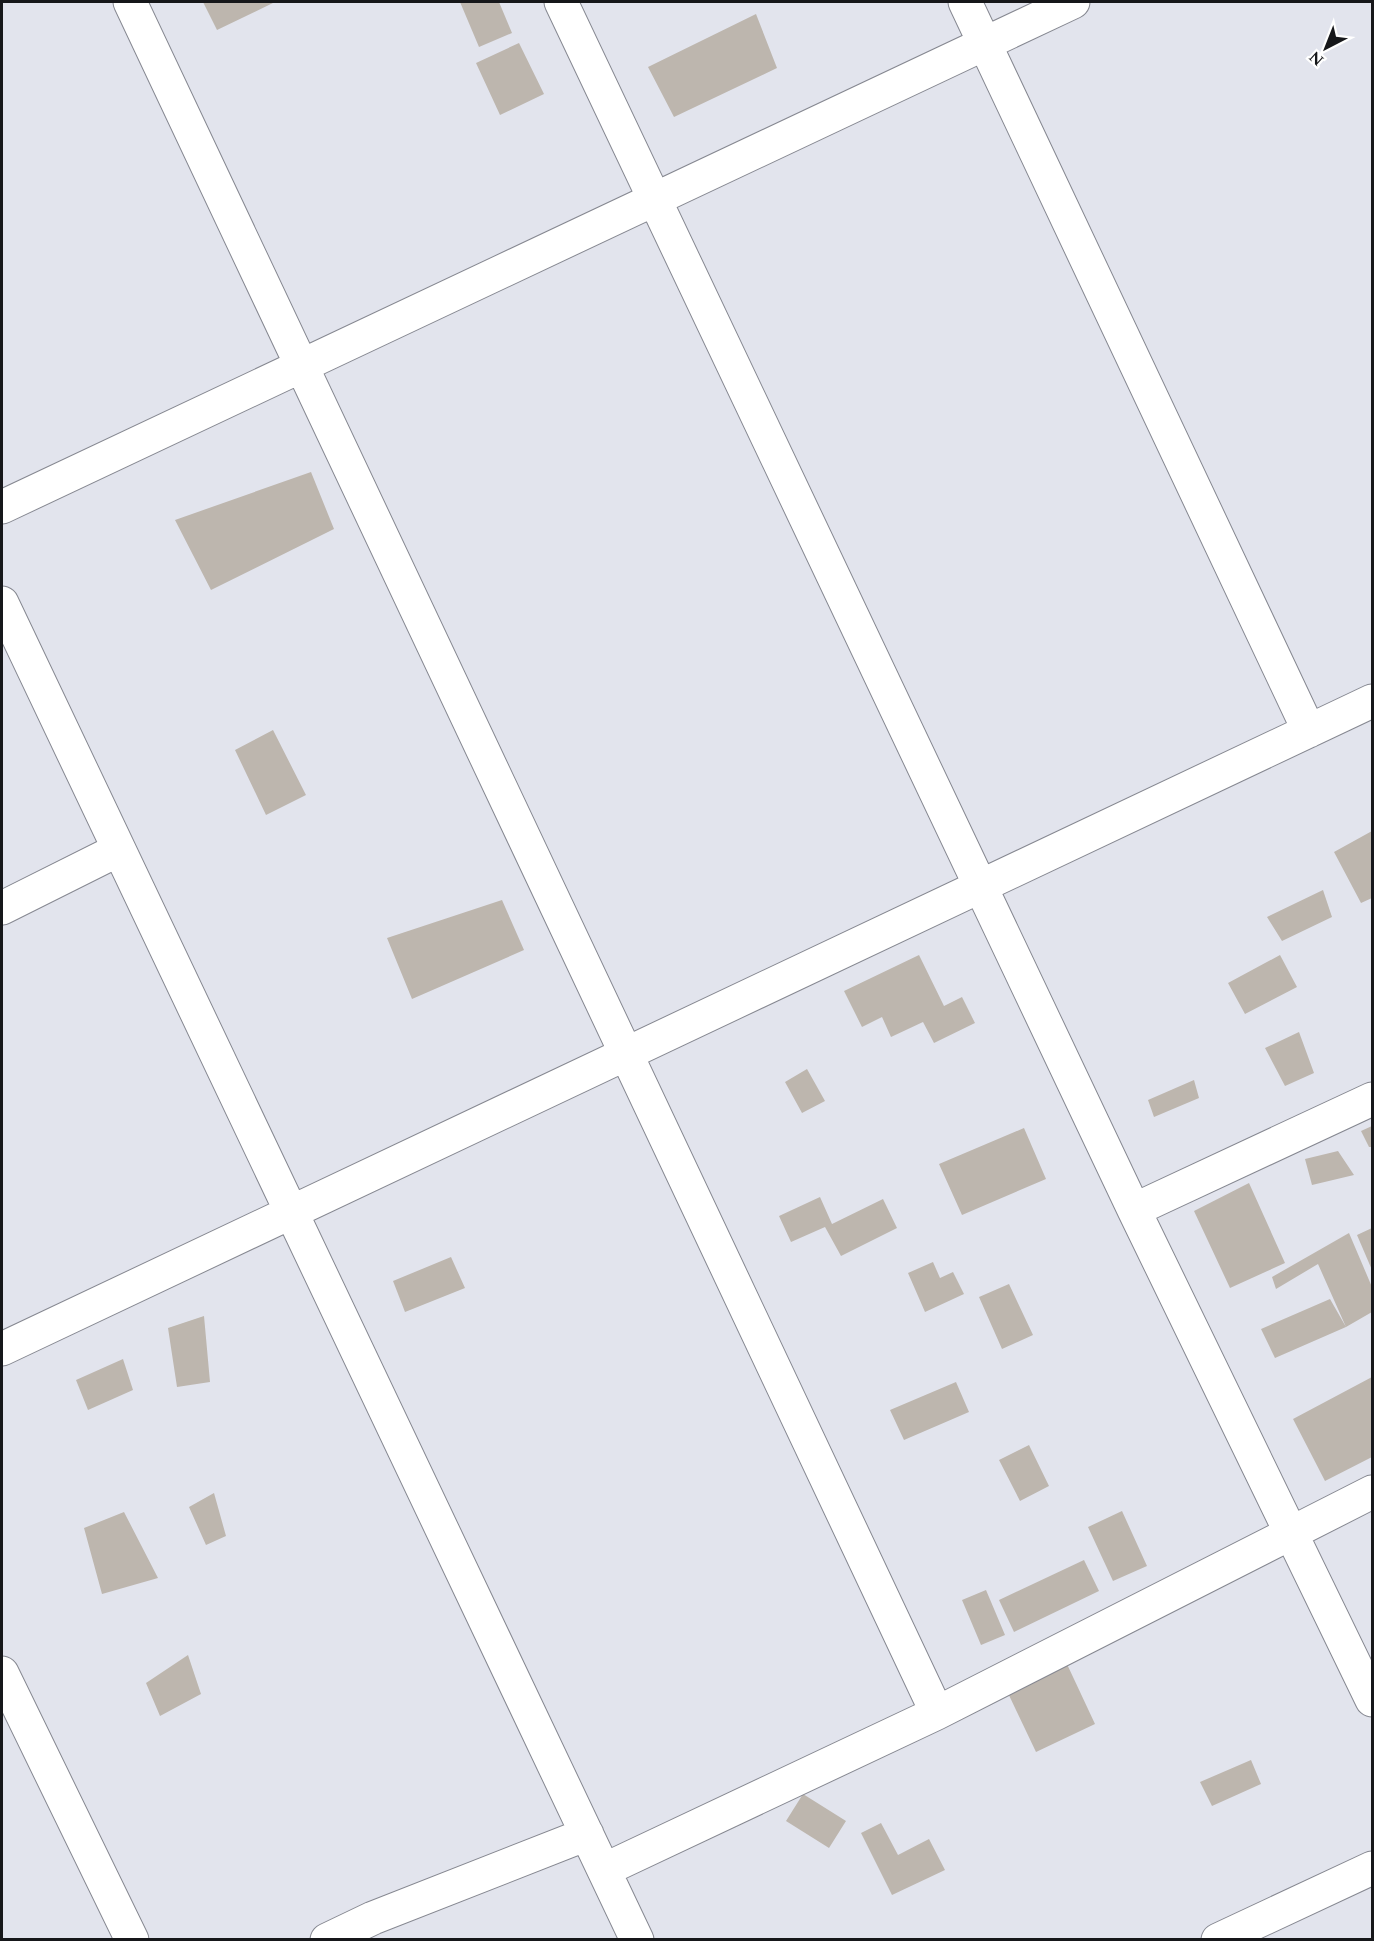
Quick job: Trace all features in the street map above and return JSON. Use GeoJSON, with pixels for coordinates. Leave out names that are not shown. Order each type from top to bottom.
{"type":"FeatureCollection","features":[{"type":"Feature","properties":{"kind":"street"},"geometry":{"type":"LineString","coordinates":[[130,2],[937,1713]]}},
{"type":"Feature","properties":{"kind":"street"},"geometry":{"type":"LineString","coordinates":[[561,2],[1134,1210],[1372,1700]]}},
{"type":"Feature","properties":{"kind":"street"},"geometry":{"type":"LineString","coordinates":[[966,2],[1309,731]]}},
{"type":"Feature","properties":{"kind":"street"},"geometry":{"type":"LineString","coordinates":[[2,507],[1072,2]]}},
{"type":"Feature","properties":{"kind":"street"},"geometry":{"type":"LineString","coordinates":[[2,603],[637,1940]]}},
{"type":"Feature","properties":{"kind":"street"},"geometry":{"type":"LineString","coordinates":[[2,1349],[1372,701]]}},
{"type":"Feature","properties":{"kind":"street"},"geometry":{"type":"LineString","coordinates":[[2,908],[118,850]]}},
{"type":"Feature","properties":{"kind":"street"},"geometry":{"type":"LineString","coordinates":[[1134,1210],[1372,1099]]}},
{"type":"Feature","properties":{"kind":"street"},"geometry":{"type":"LineString","coordinates":[[604,1870],[937,1713],[1372,1492]]}},
{"type":"Feature","properties":{"kind":"street"},"geometry":{"type":"LineString","coordinates":[[2,1673],[132,1940]]}},
{"type":"Feature","properties":{"kind":"street"},"geometry":{"type":"LineString","coordinates":[[327,1940],[373,1918],[587,1834]]}},
{"type":"Feature","properties":{"kind":"street"},"geometry":{"type":"LineString","coordinates":[[1218,1940],[1372,1868]]}},
{"type":"Feature","properties":{"kind":"building"},"geometry":{"type":"Polygon","coordinates":[[[203,2],[275,2],[217,30],[203,2]]]}},
{"type":"Feature","properties":{"kind":"building"},"geometry":{"type":"Polygon","coordinates":[[[460,2],[499,2],[512,33],[479,47],[460,2]]]}},
{"type":"Feature","properties":{"kind":"building"},"geometry":{"type":"Polygon","coordinates":[[[756,14],[777,68],[674,117],[648,67],[756,14]]]}},
{"type":"Feature","properties":{"kind":"building"},"geometry":{"type":"Polygon","coordinates":[[[519,43],[544,94],[500,115],[476,63],[519,43]]]}},
{"type":"Feature","properties":{"kind":"building"},"geometry":{"type":"Polygon","coordinates":[[[311,472],[334,529],[211,590],[175,520],[311,472]]]}},
{"type":"Feature","properties":{"kind":"building"},"geometry":{"type":"Polygon","coordinates":[[[273,730],[306,795],[266,815],[235,750],[273,730]]]}},
{"type":"Feature","properties":{"kind":"building"},"geometry":{"type":"Polygon","coordinates":[[[1372,831],[1372,898],[1361,903],[1334,852],[1372,831]]]}},
{"type":"Feature","properties":{"kind":"building"},"geometry":{"type":"Polygon","coordinates":[[[1323,890],[1332,917],[1282,941],[1267,917],[1323,890]]]}},
{"type":"Feature","properties":{"kind":"building"},"geometry":{"type":"Polygon","coordinates":[[[502,900],[524,950],[412,999],[387,938],[502,900]]]}},
{"type":"Feature","properties":{"kind":"building"},"geometry":{"type":"Polygon","coordinates":[[[919,955],[944,1006],[962,997],[975,1023],[934,1043],[923,1022],[891,1037],[882,1017],[862,1027],[844,991],[919,955]]]}},
{"type":"Feature","properties":{"kind":"building"},"geometry":{"type":"Polygon","coordinates":[[[1280,955],[1297,987],[1245,1014],[1228,983],[1280,955]]]}},
{"type":"Feature","properties":{"kind":"building"},"geometry":{"type":"Polygon","coordinates":[[[1299,1032],[1314,1073],[1285,1086],[1265,1048],[1299,1032]]]}},
{"type":"Feature","properties":{"kind":"building"},"geometry":{"type":"Polygon","coordinates":[[[807,1069],[825,1101],[802,1113],[785,1082],[807,1069]]]}},
{"type":"Feature","properties":{"kind":"building"},"geometry":{"type":"Polygon","coordinates":[[[1194,1080],[1199,1098],[1154,1117],[1148,1100],[1194,1080]]]}},
{"type":"Feature","properties":{"kind":"building"},"geometry":{"type":"Polygon","coordinates":[[[1372,1126],[1372,1147],[1369,1147],[1361,1131],[1372,1126]]]}},
{"type":"Feature","properties":{"kind":"building"},"geometry":{"type":"Polygon","coordinates":[[[1024,1128],[1046,1179],[962,1215],[939,1164],[1024,1128]]]}},
{"type":"Feature","properties":{"kind":"building"},"geometry":{"type":"Polygon","coordinates":[[[1338,1151],[1354,1175],[1312,1185],[1305,1159],[1338,1151]]]}},
{"type":"Feature","properties":{"kind":"building"},"geometry":{"type":"Polygon","coordinates":[[[1249,1183],[1285,1263],[1230,1288],[1194,1211],[1249,1183]]]}},
{"type":"Feature","properties":{"kind":"building"},"geometry":{"type":"Polygon","coordinates":[[[820,1197],[832,1224],[883,1199],[897,1228],[841,1256],[825,1227],[791,1242],[779,1216],[820,1197]]]}},
{"type":"Feature","properties":{"kind":"building"},"geometry":{"type":"Polygon","coordinates":[[[1372,1228],[1372,1270],[1357,1235],[1372,1228]]]}},
{"type":"Feature","properties":{"kind":"building"},"geometry":{"type":"Polygon","coordinates":[[[1349,1233],[1372,1287],[1372,1312],[1346,1327],[1318,1264],[1276,1289],[1272,1277],[1349,1233]]]}},
{"type":"Feature","properties":{"kind":"building"},"geometry":{"type":"Polygon","coordinates":[[[451,1257],[465,1288],[405,1312],[393,1281],[451,1257]]]}},
{"type":"Feature","properties":{"kind":"building"},"geometry":{"type":"Polygon","coordinates":[[[933,1262],[940,1278],[953,1272],[964,1294],[925,1312],[908,1273],[933,1262]]]}},
{"type":"Feature","properties":{"kind":"building"},"geometry":{"type":"Polygon","coordinates":[[[1009,1284],[1033,1335],[1002,1349],[979,1297],[1009,1284]]]}},
{"type":"Feature","properties":{"kind":"building"},"geometry":{"type":"Polygon","coordinates":[[[1330,1299],[1346,1327],[1275,1358],[1261,1329],[1330,1299]]]}},
{"type":"Feature","properties":{"kind":"building"},"geometry":{"type":"Polygon","coordinates":[[[204,1316],[210,1382],[177,1387],[168,1328],[204,1316]]]}},
{"type":"Feature","properties":{"kind":"building"},"geometry":{"type":"Polygon","coordinates":[[[123,1359],[133,1390],[88,1410],[76,1380],[123,1359]]]}},
{"type":"Feature","properties":{"kind":"building"},"geometry":{"type":"Polygon","coordinates":[[[1372,1377],[1372,1457],[1325,1481],[1293,1419],[1372,1377]]]}},
{"type":"Feature","properties":{"kind":"building"},"geometry":{"type":"Polygon","coordinates":[[[956,1382],[969,1412],[904,1440],[890,1410],[956,1382]]]}},
{"type":"Feature","properties":{"kind":"building"},"geometry":{"type":"Polygon","coordinates":[[[1029,1445],[1049,1486],[1020,1501],[999,1460],[1029,1445]]]}},
{"type":"Feature","properties":{"kind":"building"},"geometry":{"type":"Polygon","coordinates":[[[214,1493],[226,1536],[206,1545],[189,1507],[214,1493]]]}},
{"type":"Feature","properties":{"kind":"building"},"geometry":{"type":"Polygon","coordinates":[[[1122,1511],[1147,1566],[1113,1581],[1088,1527],[1122,1511]]]}},
{"type":"Feature","properties":{"kind":"building"},"geometry":{"type":"Polygon","coordinates":[[[124,1512],[158,1578],[102,1594],[84,1528],[124,1512]]]}},
{"type":"Feature","properties":{"kind":"building"},"geometry":{"type":"Polygon","coordinates":[[[1084,1560],[1099,1591],[1014,1632],[999,1600],[1084,1560]]]}},
{"type":"Feature","properties":{"kind":"building"},"geometry":{"type":"Polygon","coordinates":[[[986,1590],[1005,1635],[981,1645],[962,1600],[986,1590]]]}},
{"type":"Feature","properties":{"kind":"building"},"geometry":{"type":"Polygon","coordinates":[[[188,1655],[201,1694],[160,1716],[146,1683],[188,1655]]]}},
{"type":"Feature","properties":{"kind":"building"},"geometry":{"type":"Polygon","coordinates":[[[1066,1662],[1095,1724],[1036,1752],[1007,1691],[1066,1662]]]}},
{"type":"Feature","properties":{"kind":"building"},"geometry":{"type":"Polygon","coordinates":[[[1251,1760],[1261,1784],[1212,1806],[1200,1782],[1251,1760]]]}},
{"type":"Feature","properties":{"kind":"building"},"geometry":{"type":"Polygon","coordinates":[[[803,1794],[846,1821],[829,1848],[786,1821],[803,1794]]]}},
{"type":"Feature","properties":{"kind":"building"},"geometry":{"type":"Polygon","coordinates":[[[881,1823],[898,1855],[929,1839],[945,1870],[892,1895],[861,1833],[881,1823]]]}}]}
